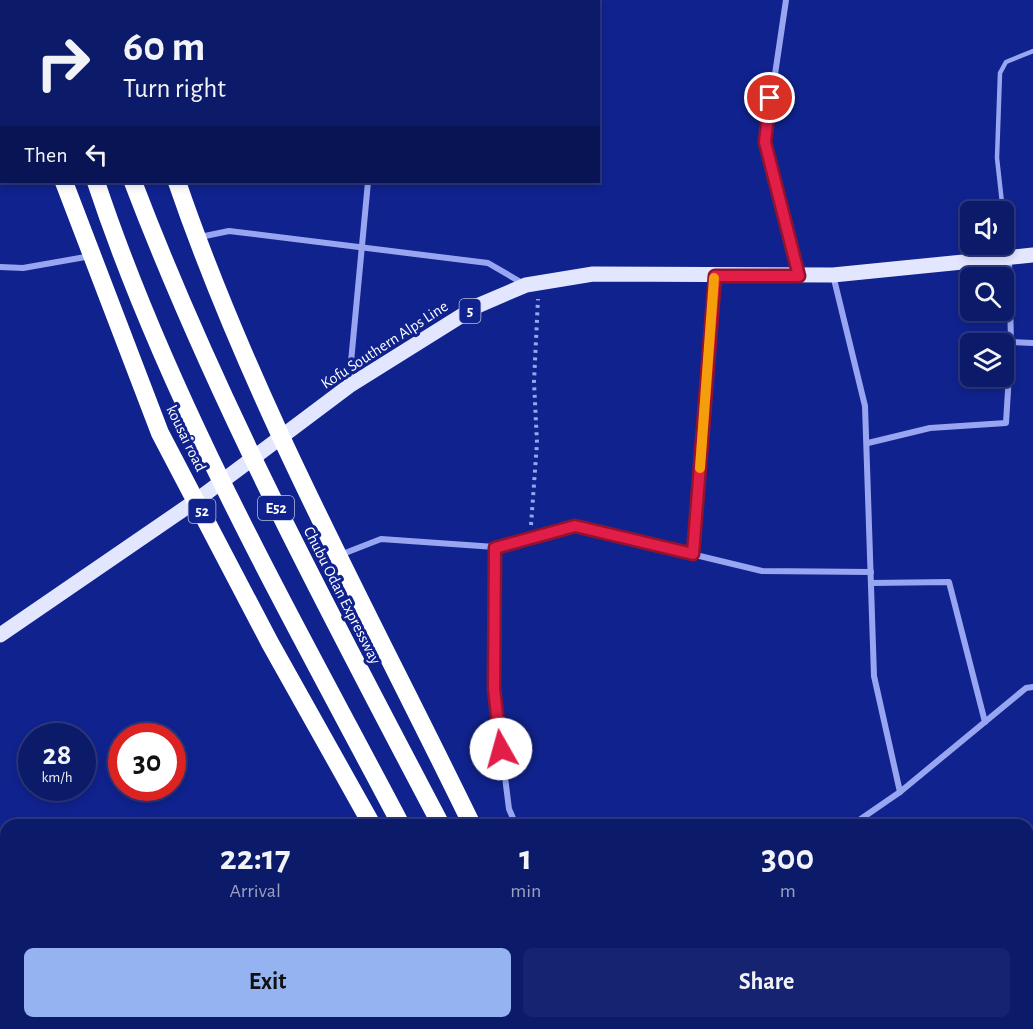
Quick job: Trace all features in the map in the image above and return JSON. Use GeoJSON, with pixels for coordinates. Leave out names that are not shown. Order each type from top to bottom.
{"type":"FeatureCollection","features":[{"type":"Feature","properties":{"kind":"highway","name":"kousai road"},"geometry":{"type":"LineString","coordinates":[[64,183],[160,433],[270,643],[369,819]]}},
{"type":"Feature","properties":{"kind":"highway","name":"E52"},"geometry":{"type":"LineString","coordinates":[[96,183],[141,300],[187,406],[243,523],[398,819]]}},
{"type":"Feature","properties":{"kind":"highway","name":"Chubu Odan Expressway"},"geometry":{"type":"LineString","coordinates":[[133,183],[225,403],[282,521],[438,819]]}},
{"type":"Feature","properties":{"kind":"highway"},"geometry":{"type":"LineString","coordinates":[[177,183],[197,238],[259,391],[336,556],[399,676],[469,819]]}},
{"type":"Feature","properties":{"kind":"main road","name":"Kofu Southern Alps Line"},"geometry":{"type":"LineString","coordinates":[[0,635],[197,500],[280,435],[349,386],[477,306],[533,283],[593,274],[833,275],[1033,255]]}},
{"type":"Feature","properties":{"kind":"street"},"geometry":{"type":"LineString","coordinates":[[786,0],[765,142],[799,276]]}},
{"type":"Feature","properties":{"kind":"street"},"geometry":{"type":"LineString","coordinates":[[349,386],[368,183]]}},
{"type":"Feature","properties":{"kind":"street"},"geometry":{"type":"LineString","coordinates":[[197,238],[229,231],[488,263],[533,283]]}},
{"type":"Feature","properties":{"kind":"street"},"geometry":{"type":"LineString","coordinates":[[0,267],[23,268],[91,256]]}},
{"type":"Feature","properties":{"kind":"street"},"geometry":{"type":"LineString","coordinates":[[1008,258],[1011,333]]}},
{"type":"Feature","properties":{"kind":"street"},"geometry":{"type":"LineString","coordinates":[[833,275],[866,406],[874,676],[900,792]]}},
{"type":"Feature","properties":{"kind":"street"},"geometry":{"type":"LineString","coordinates":[[1014,342],[1033,343]]}},
{"type":"Feature","properties":{"kind":"street"},"geometry":{"type":"LineString","coordinates":[[868,443],[930,428],[1006,423],[1008,387]]}},
{"type":"Feature","properties":{"kind":"street"},"geometry":{"type":"LineString","coordinates":[[336,556],[381,539],[495,548],[575,526],[762,572],[871,572]]}},
{"type":"Feature","properties":{"kind":"street"},"geometry":{"type":"LineString","coordinates":[[495,548],[494,689],[508,809],[513,819]]}},
{"type":"Feature","properties":{"kind":"street"},"geometry":{"type":"LineString","coordinates":[[871,583],[949,582],[984,722]]}},
{"type":"Feature","properties":{"kind":"street"},"geometry":{"type":"LineString","coordinates":[[861,819],[900,792],[1026,688],[1033,687]]}},
{"type":"Feature","properties":{"kind":"lane"},"geometry":{"type":"LineString","coordinates":[[1002,201],[997,158],[1000,73],[1006,62],[1033,51]]}},
{"type":"Feature","properties":{"kind":"lane"},"geometry":{"type":"LineString","coordinates":[[693,554],[715,276]]}},
{"type":"Feature","properties":{"kind":"path"},"geometry":{"type":"LineString","coordinates":[[530,538],[537,444],[533,283]]}},
{"type":"Feature","properties":{"kind":"slow traffic"},"geometry":{"type":"LineString","coordinates":[[700,468],[714,278]]}},
{"type":"Feature","properties":{"kind":"route"},"geometry":{"type":"LineString","coordinates":[[501,749],[494,689],[495,548],[575,526],[693,554],[715,276],[799,276],[765,142],[770,98]]}}]}
